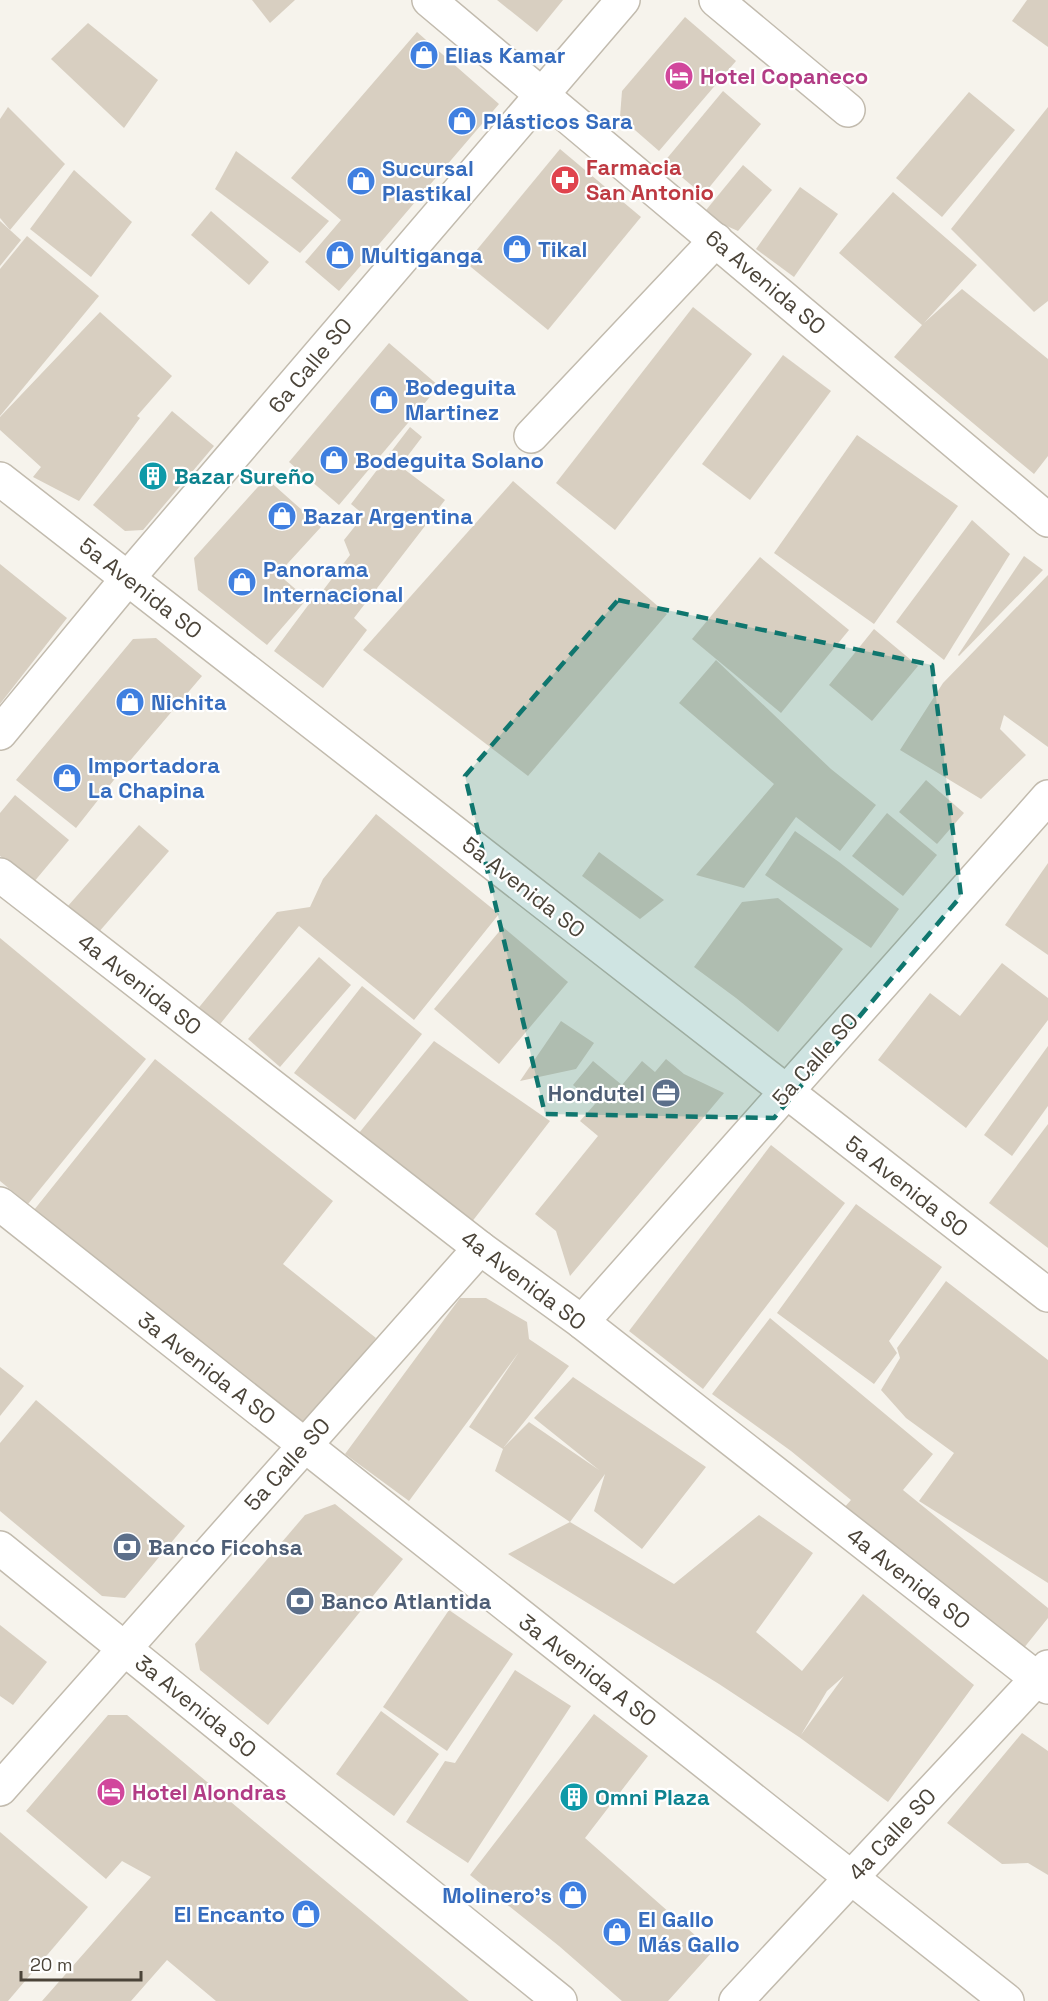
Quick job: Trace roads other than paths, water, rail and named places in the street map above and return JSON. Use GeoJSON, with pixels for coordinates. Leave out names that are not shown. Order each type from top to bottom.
{"type":"FeatureCollection","features":[{"type":"Feature","properties":{"kind":"street","name":"6a Avenida SO"},"geometry":{"type":"LineString","coordinates":[[429,0],[1048,519]]}},
{"type":"Feature","properties":{"kind":"street","name":"6a Calle SO"},"geometry":{"type":"LineString","coordinates":[[0,733],[128,578],[623,0]]}},
{"type":"Feature","properties":{"kind":"street"},"geometry":{"type":"LineString","coordinates":[[716,0],[848,110]]}},
{"type":"Feature","properties":{"kind":"street"},"geometry":{"type":"LineString","coordinates":[[531,436],[716,240]]}},
{"type":"Feature","properties":{"kind":"street","name":"5a Avenida SO"},"geometry":{"type":"LineString","coordinates":[[0,479],[1048,1295]]}},
{"type":"Feature","properties":{"kind":"street","name":"5a Calle SO"},"geometry":{"type":"LineString","coordinates":[[582,1323],[1048,797]]}},
{"type":"Feature","properties":{"kind":"street","name":"4a Avenida SO"},"geometry":{"type":"LineString","coordinates":[[0,875],[480,1248],[582,1323],[1045,1678]]}},
{"type":"Feature","properties":{"kind":"street","name":"3a Avenida A SO"},"geometry":{"type":"LineString","coordinates":[[0,1204],[1007,2001]]}},
{"type":"Feature","properties":{"kind":"street","name":"5a Calle SO"},"geometry":{"type":"LineString","coordinates":[[0,1789],[480,1248]]}},
{"type":"Feature","properties":{"kind":"street","name":"3a Avenida SO"},"geometry":{"type":"LineString","coordinates":[[0,1548],[560,2001]]}},
{"type":"Feature","properties":{"kind":"street","name":"4a Calle SO"},"geometry":{"type":"LineString","coordinates":[[736,2001],[851,1878],[1045,1678]]}},
{"type":"Feature","properties":{"kind":"place","name":"Elias Kamar"},"geometry":{"type":"Point","coordinates":[424,55]}},
{"type":"Feature","properties":{"kind":"place","name":"Hotel Copaneco"},"geometry":{"type":"Point","coordinates":[679,76]}},
{"type":"Feature","properties":{"kind":"place","name":"Plásticos Sara"},"geometry":{"type":"Point","coordinates":[462,121]}},
{"type":"Feature","properties":{"kind":"place","name":"Farmacia San Antonio"},"geometry":{"type":"Point","coordinates":[565,180]}},
{"type":"Feature","properties":{"kind":"place","name":"Sucursal Plastikal"},"geometry":{"type":"Point","coordinates":[361,181]}},
{"type":"Feature","properties":{"kind":"place","name":"Tikal"},"geometry":{"type":"Point","coordinates":[517,249]}},
{"type":"Feature","properties":{"kind":"place","name":"Multiganga"},"geometry":{"type":"Point","coordinates":[340,255]}},
{"type":"Feature","properties":{"kind":"place","name":"Bodeguita Martinez"},"geometry":{"type":"Point","coordinates":[384,400]}},
{"type":"Feature","properties":{"kind":"place","name":"Bodeguita Solano"},"geometry":{"type":"Point","coordinates":[334,460]}},
{"type":"Feature","properties":{"kind":"place","name":"Bazar Sureño"},"geometry":{"type":"Point","coordinates":[153,476]}},
{"type":"Feature","properties":{"kind":"place","name":"Bazar Argentina"},"geometry":{"type":"Point","coordinates":[282,516]}},
{"type":"Feature","properties":{"kind":"place","name":"Panorama Internacional"},"geometry":{"type":"Point","coordinates":[242,582]}},
{"type":"Feature","properties":{"kind":"place","name":"Nichita"},"geometry":{"type":"Point","coordinates":[130,702]}},
{"type":"Feature","properties":{"kind":"place","name":"Importadora La Chapina"},"geometry":{"type":"Point","coordinates":[67,778]}},
{"type":"Feature","properties":{"kind":"place","name":"Hondutel"},"geometry":{"type":"Point","coordinates":[666,1093]}},
{"type":"Feature","properties":{"kind":"place","name":"Banco Ficohsa"},"geometry":{"type":"Point","coordinates":[127,1547]}},
{"type":"Feature","properties":{"kind":"place","name":"Banco Atlantida"},"geometry":{"type":"Point","coordinates":[300,1601]}},
{"type":"Feature","properties":{"kind":"place","name":"Hotel Alondras"},"geometry":{"type":"Point","coordinates":[111,1792]}},
{"type":"Feature","properties":{"kind":"place","name":"Omni Plaza"},"geometry":{"type":"Point","coordinates":[574,1797]}},
{"type":"Feature","properties":{"kind":"place","name":"Molinero's"},"geometry":{"type":"Point","coordinates":[573,1895]}},
{"type":"Feature","properties":{"kind":"place","name":"El Encanto"},"geometry":{"type":"Point","coordinates":[306,1914]}},
{"type":"Feature","properties":{"kind":"place","name":"El Gallo Más Gallo"},"geometry":{"type":"Point","coordinates":[617,1932]}}]}
